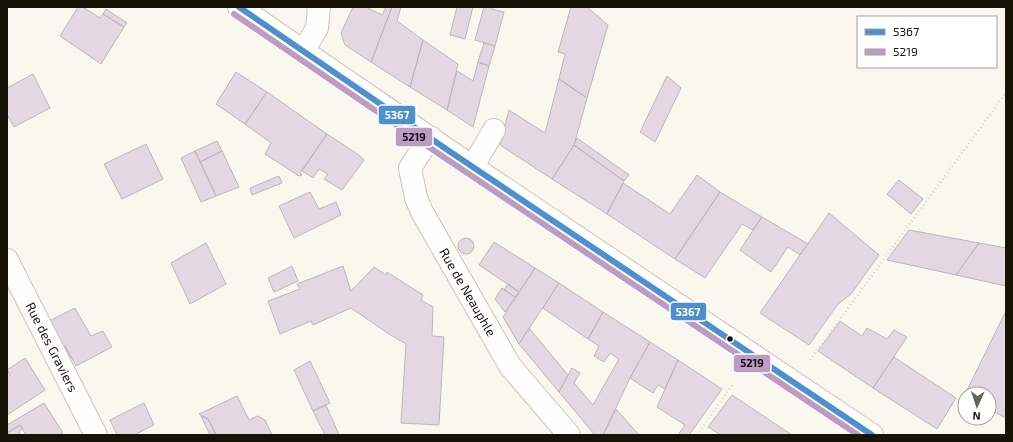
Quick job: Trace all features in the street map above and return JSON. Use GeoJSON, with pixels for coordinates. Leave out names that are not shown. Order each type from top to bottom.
{"type":"FeatureCollection","features":[{"type":"Feature","properties":{"kind":"main road"},"geometry":{"type":"LineString","coordinates":[[239,7],[872,435]]}},
{"type":"Feature","properties":{"kind":"main road"},"geometry":{"type":"LineString","coordinates":[[304,50],[317,28],[319,7]]}},
{"type":"Feature","properties":{"kind":"main road"},"geometry":{"type":"LineString","coordinates":[[473,166],[494,130]]}},
{"type":"Feature","properties":{"kind":"main road","name":"Rue de Neauphle"},"geometry":{"type":"LineString","coordinates":[[430,137],[410,168],[416,198],[422,212],[510,366],[570,435]]}},
{"type":"Feature","properties":{"kind":"main road","name":"Rue des Graviers"},"geometry":{"type":"LineString","coordinates":[[7,260],[96,435]]}},
{"type":"Feature","properties":{"kind":"path"},"geometry":{"type":"LineString","coordinates":[[795,382],[1006,93]]}},
{"type":"Feature","properties":{"kind":"path"},"geometry":{"type":"LineString","coordinates":[[696,435],[733,384]]}},
{"type":"Feature","properties":{"kind":"building"},"geometry":{"type":"Polygon","coordinates":[[[78,7],[83,7],[100,18],[103,14],[124,27],[101,64],[60,36],[78,7]]]}},
{"type":"Feature","properties":{"kind":"building"},"geometry":{"type":"Polygon","coordinates":[[[353,7],[366,7],[382,15],[386,7],[392,7],[371,62],[345,45],[341,33],[353,7]]]}},
{"type":"Feature","properties":{"kind":"building"},"geometry":{"type":"Polygon","coordinates":[[[392,7],[401,7],[397,21],[423,40],[410,87],[371,62],[392,7]]]}},
{"type":"Feature","properties":{"kind":"building"},"geometry":{"type":"Polygon","coordinates":[[[457,7],[473,7],[465,39],[450,35],[457,7]]]}},
{"type":"Feature","properties":{"kind":"building"},"geometry":{"type":"Polygon","coordinates":[[[484,7],[493,7],[492,9],[504,12],[495,46],[475,40],[484,7]]]}},
{"type":"Feature","properties":{"kind":"building"},"geometry":{"type":"Polygon","coordinates":[[[571,7],[587,7],[608,25],[587,98],[559,79],[565,54],[558,52],[571,7]]]}},
{"type":"Feature","properties":{"kind":"building"},"geometry":{"type":"Polygon","coordinates":[[[106,9],[127,23],[124,27],[103,14],[106,9]]]}},
{"type":"Feature","properties":{"kind":"building"},"geometry":{"type":"Polygon","coordinates":[[[423,40],[458,64],[447,110],[410,87],[423,40]]]}},
{"type":"Feature","properties":{"kind":"building"},"geometry":{"type":"Polygon","coordinates":[[[484,43],[495,46],[489,66],[478,62],[484,43]]]}},
{"type":"Feature","properties":{"kind":"building"},"geometry":{"type":"Polygon","coordinates":[[[478,62],[489,66],[473,127],[447,110],[457,71],[473,81],[478,62]]]}},
{"type":"Feature","properties":{"kind":"building"},"geometry":{"type":"Polygon","coordinates":[[[236,72],[267,92],[245,124],[216,104],[236,72]]]}},
{"type":"Feature","properties":{"kind":"building"},"geometry":{"type":"Polygon","coordinates":[[[33,74],[50,108],[14,127],[7,115],[7,88],[33,74]]]}},
{"type":"Feature","properties":{"kind":"building"},"geometry":{"type":"Polygon","coordinates":[[[667,76],[681,88],[655,142],[640,132],[667,76]]]}},
{"type":"Feature","properties":{"kind":"building"},"geometry":{"type":"Polygon","coordinates":[[[559,79],[587,98],[574,145],[552,179],[500,145],[509,110],[545,133],[559,79]]]}},
{"type":"Feature","properties":{"kind":"building"},"geometry":{"type":"Polygon","coordinates":[[[267,92],[327,134],[300,173],[302,175],[299,176],[265,154],[271,143],[245,124],[267,92]]]}},
{"type":"Feature","properties":{"kind":"building"},"geometry":{"type":"Polygon","coordinates":[[[327,134],[359,155],[364,160],[342,190],[324,179],[328,174],[319,169],[313,178],[302,171],[327,134]]]}},
{"type":"Feature","properties":{"kind":"building"},"geometry":{"type":"Polygon","coordinates":[[[577,138],[629,175],[624,181],[574,145],[577,138]]]}},
{"type":"Feature","properties":{"kind":"building"},"geometry":{"type":"Polygon","coordinates":[[[217,141],[222,151],[200,162],[195,151],[217,141]]]}},
{"type":"Feature","properties":{"kind":"building"},"geometry":{"type":"Polygon","coordinates":[[[146,144],[163,179],[122,199],[104,164],[146,144]]]}},
{"type":"Feature","properties":{"kind":"building"},"geometry":{"type":"Polygon","coordinates":[[[574,145],[624,181],[607,214],[552,179],[574,145]]]}},
{"type":"Feature","properties":{"kind":"building"},"geometry":{"type":"Polygon","coordinates":[[[195,151],[216,196],[201,202],[181,158],[195,151]]]}},
{"type":"Feature","properties":{"kind":"building"},"geometry":{"type":"Polygon","coordinates":[[[222,151],[239,187],[216,196],[200,162],[222,151]]]}},
{"type":"Feature","properties":{"kind":"building"},"geometry":{"type":"Polygon","coordinates":[[[697,175],[720,192],[675,259],[607,214],[623,183],[670,214],[697,175]]]}},
{"type":"Feature","properties":{"kind":"building"},"geometry":{"type":"Polygon","coordinates":[[[279,176],[282,183],[252,195],[250,188],[279,176]]]}},
{"type":"Feature","properties":{"kind":"building"},"geometry":{"type":"Polygon","coordinates":[[[899,180],[923,199],[911,214],[887,194],[899,180]]]}},
{"type":"Feature","properties":{"kind":"building"},"geometry":{"type":"Polygon","coordinates":[[[310,192],[319,209],[336,202],[341,215],[294,238],[279,206],[310,192]]]}},
{"type":"Feature","properties":{"kind":"building"},"geometry":{"type":"Polygon","coordinates":[[[720,192],[762,217],[753,230],[742,224],[705,278],[675,259],[720,192]]]}},
{"type":"Feature","properties":{"kind":"building"},"geometry":{"type":"Polygon","coordinates":[[[829,213],[879,255],[851,294],[838,304],[809,345],[760,313],[829,213]]]}},
{"type":"Feature","properties":{"kind":"building"},"geometry":{"type":"Polygon","coordinates":[[[762,217],[808,244],[800,255],[788,247],[771,272],[740,250],[762,217]]]}},
{"type":"Feature","properties":{"kind":"building"},"geometry":{"type":"Polygon","coordinates":[[[909,230],[979,243],[956,275],[887,260],[909,230]]]}},
{"type":"Feature","properties":{"kind":"building"},"geometry":{"type":"Polygon","coordinates":[[[466,238],[473,243],[474,246],[469,253],[466,254],[459,249],[458,246],[463,239],[466,238]]]}},
{"type":"Feature","properties":{"kind":"building"},"geometry":{"type":"Polygon","coordinates":[[[494,242],[535,268],[519,292],[479,265],[494,242]]]}},
{"type":"Feature","properties":{"kind":"building"},"geometry":{"type":"Polygon","coordinates":[[[206,243],[226,284],[190,304],[171,263],[206,243]]]}},
{"type":"Feature","properties":{"kind":"building"},"geometry":{"type":"Polygon","coordinates":[[[979,243],[1006,248],[1006,286],[956,275],[979,243]]]}},
{"type":"Feature","properties":{"kind":"building"},"geometry":{"type":"Polygon","coordinates":[[[292,266],[298,281],[274,292],[268,278],[292,266]]]}},
{"type":"Feature","properties":{"kind":"building"},"geometry":{"type":"Polygon","coordinates":[[[343,266],[351,291],[374,267],[386,275],[387,272],[423,295],[421,300],[433,307],[432,336],[444,337],[439,425],[401,423],[406,344],[351,308],[313,325],[311,321],[280,334],[268,301],[300,289],[297,284],[343,266]]]}},
{"type":"Feature","properties":{"kind":"building"},"geometry":{"type":"Polygon","coordinates":[[[535,268],[559,283],[519,344],[503,317],[535,268]]]}},
{"type":"Feature","properties":{"kind":"building"},"geometry":{"type":"Polygon","coordinates":[[[559,283],[603,312],[588,339],[543,308],[559,283]]]}},
{"type":"Feature","properties":{"kind":"building"},"geometry":{"type":"Polygon","coordinates":[[[508,284],[519,292],[515,297],[504,290],[508,284]]]}},
{"type":"Feature","properties":{"kind":"building"},"geometry":{"type":"Polygon","coordinates":[[[502,288],[515,297],[505,312],[495,299],[502,288]]]}},
{"type":"Feature","properties":{"kind":"building"},"geometry":{"type":"Polygon","coordinates":[[[75,308],[91,336],[103,331],[112,347],[76,366],[65,346],[61,348],[47,322],[75,308]]]}},
{"type":"Feature","properties":{"kind":"building"},"geometry":{"type":"Polygon","coordinates":[[[1006,311],[1006,418],[997,413],[997,386],[969,386],[1006,311]]]}},
{"type":"Feature","properties":{"kind":"building"},"geometry":{"type":"Polygon","coordinates":[[[603,312],[650,342],[630,378],[603,435],[595,435],[559,392],[572,368],[580,373],[574,383],[593,405],[619,359],[610,353],[604,362],[594,356],[599,346],[588,339],[603,312]]]}},
{"type":"Feature","properties":{"kind":"building"},"geometry":{"type":"Polygon","coordinates":[[[840,321],[862,336],[867,328],[887,339],[894,330],[907,337],[873,388],[818,351],[840,321]]]}},
{"type":"Feature","properties":{"kind":"building"},"geometry":{"type":"Polygon","coordinates":[[[529,328],[568,375],[559,392],[519,344],[529,328]]]}},
{"type":"Feature","properties":{"kind":"building"},"geometry":{"type":"Polygon","coordinates":[[[650,342],[678,360],[665,389],[658,385],[653,393],[630,378],[650,342]]]}},
{"type":"Feature","properties":{"kind":"building"},"geometry":{"type":"Polygon","coordinates":[[[65,346],[71,357],[67,359],[61,348],[65,346]]]}},
{"type":"Feature","properties":{"kind":"building"},"geometry":{"type":"Polygon","coordinates":[[[894,357],[956,398],[937,429],[873,388],[894,357]]]}},
{"type":"Feature","properties":{"kind":"building"},"geometry":{"type":"Polygon","coordinates":[[[25,358],[45,390],[7,415],[7,377],[10,375],[7,370],[25,358]]]}},
{"type":"Feature","properties":{"kind":"building"},"geometry":{"type":"Polygon","coordinates":[[[678,360],[722,389],[689,435],[678,435],[685,425],[657,407],[678,360]]]}},
{"type":"Feature","properties":{"kind":"building"},"geometry":{"type":"Polygon","coordinates":[[[310,361],[330,403],[313,411],[294,370],[310,361]]]}},
{"type":"Feature","properties":{"kind":"building"},"geometry":{"type":"Polygon","coordinates":[[[732,395],[792,435],[721,435],[708,427],[732,395]]]}},
{"type":"Feature","properties":{"kind":"building"},"geometry":{"type":"Polygon","coordinates":[[[237,396],[249,420],[258,416],[265,420],[272,435],[216,435],[208,419],[199,414],[237,396]]]}},
{"type":"Feature","properties":{"kind":"building"},"geometry":{"type":"Polygon","coordinates":[[[44,403],[63,433],[59,435],[26,435],[20,425],[7,433],[7,425],[44,403]]]}},
{"type":"Feature","properties":{"kind":"building"},"geometry":{"type":"Polygon","coordinates":[[[144,403],[154,425],[134,435],[117,435],[110,420],[144,403]]]}},
{"type":"Feature","properties":{"kind":"building"},"geometry":{"type":"Polygon","coordinates":[[[326,405],[339,435],[325,435],[313,411],[326,405]]]}},
{"type":"Feature","properties":{"kind":"building"},"geometry":{"type":"Polygon","coordinates":[[[616,409],[639,435],[603,435],[616,409]]]}},
{"type":"Feature","properties":{"kind":"building"},"geometry":{"type":"Polygon","coordinates":[[[201,416],[208,419],[216,435],[210,435],[201,416]]]}},
{"type":"Feature","properties":{"kind":"building"},"geometry":{"type":"Polygon","coordinates":[[[20,425],[23,429],[19,431],[20,435],[7,435],[7,433],[20,425]]]}},
{"type":"Feature","properties":{"kind":"transit line","name":"5367"},"geometry":{"type":"LineString","coordinates":[[239,7],[449,151],[872,435]]}},
{"type":"Feature","properties":{"kind":"transit line","name":"5219"},"geometry":{"type":"LineString","coordinates":[[234,14],[445,158],[858,435]]}}]}
